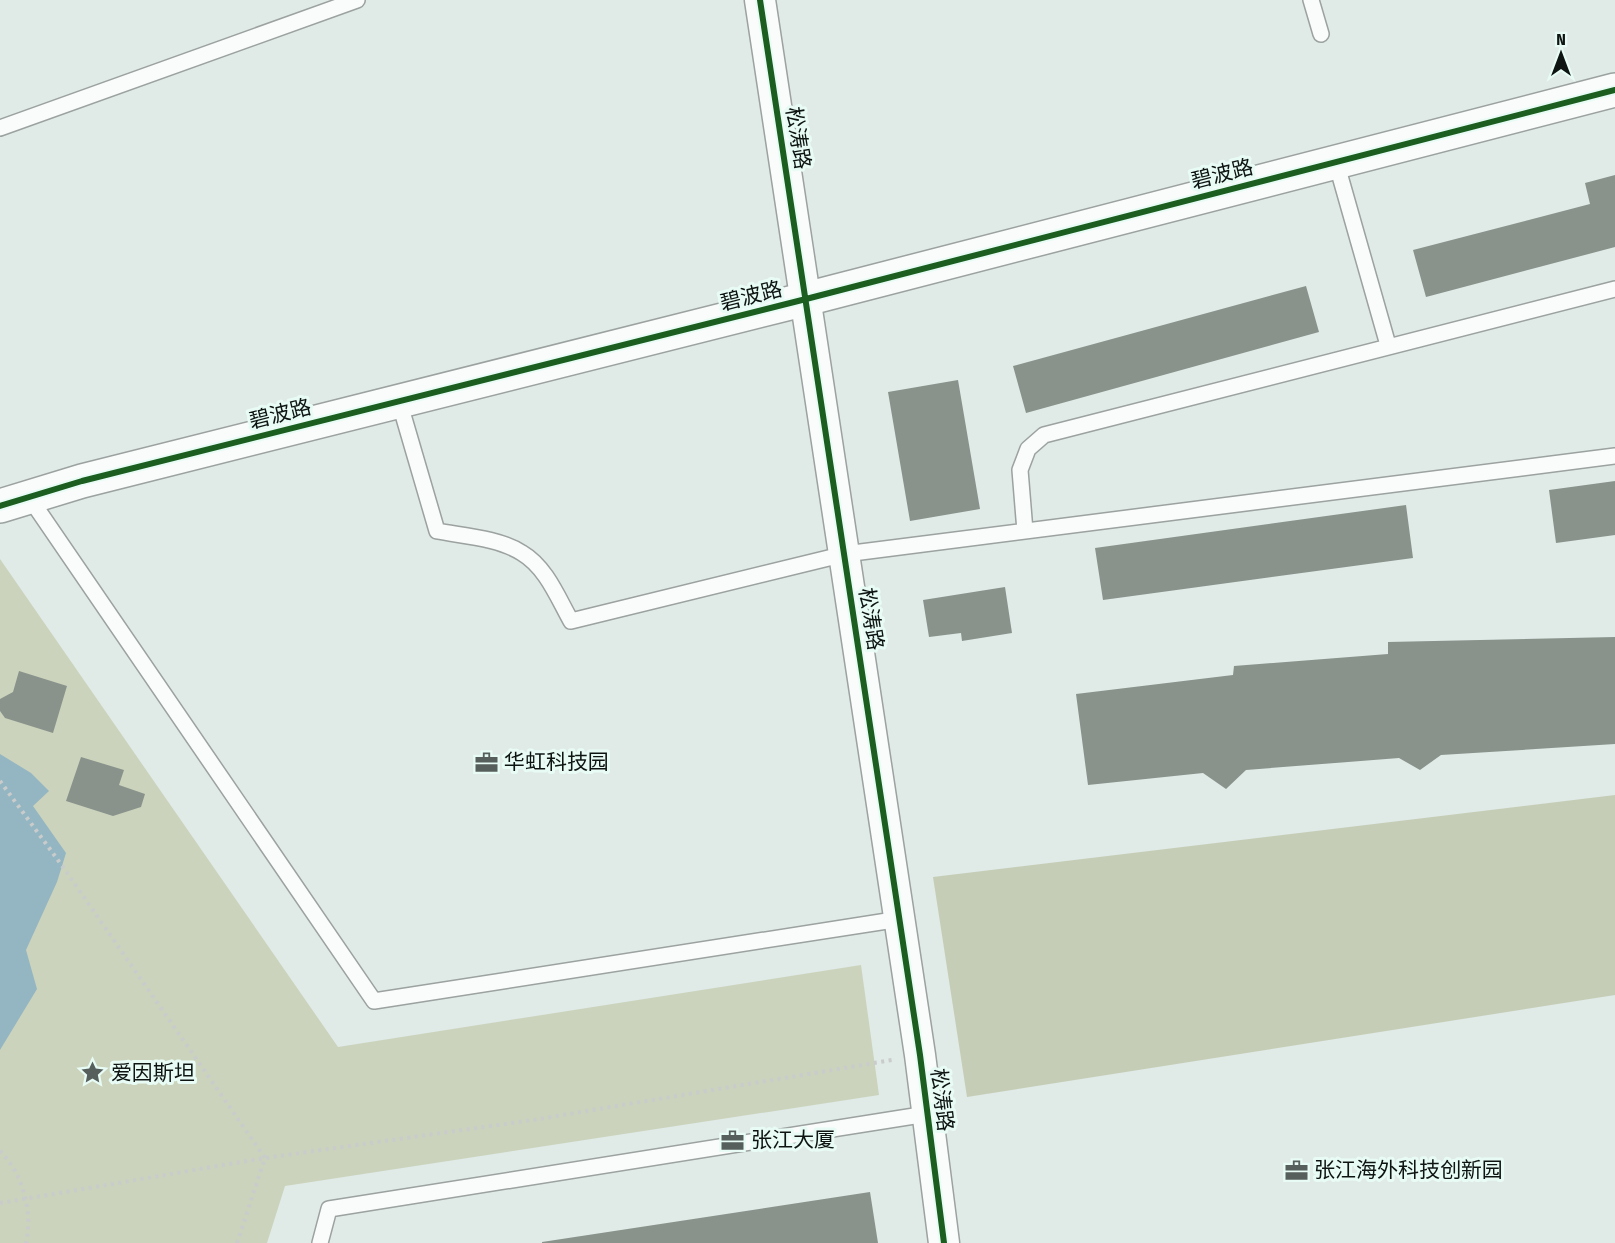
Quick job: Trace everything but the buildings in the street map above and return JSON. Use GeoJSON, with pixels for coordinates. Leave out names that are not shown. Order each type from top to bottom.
{"type":"FeatureCollection","features":[{"type":"Feature","properties":{"kind":"street","name":"松涛路"},"geometry":{"type":"LineString","coordinates":[[760,0],[900,919],[944,1243]]}},
{"type":"Feature","properties":{"kind":"street","name":"碧波路"},"geometry":{"type":"LineString","coordinates":[[15,501],[1615,90]]}},
{"type":"Feature","properties":{"kind":"lane"},"geometry":{"type":"LineString","coordinates":[[0,128],[357,0]]}},
{"type":"Feature","properties":{"kind":"lane"},"geometry":{"type":"LineString","coordinates":[[1311,0],[1321,34]]}},
{"type":"Feature","properties":{"kind":"lane"},"geometry":{"type":"LineString","coordinates":[[1336,162],[1388,345]]}},
{"type":"Feature","properties":{"kind":"lane"},"geometry":{"type":"LineString","coordinates":[[1025,531],[1020,470],[1028,450],[1044,435],[1388,345],[1615,289]]}},
{"type":"Feature","properties":{"kind":"lane"},"geometry":{"type":"LineString","coordinates":[[399,401],[437,531],[490,541],[523,553],[547,577],[571,621],[845,554],[1615,456]]}},
{"type":"Feature","properties":{"kind":"lane"},"geometry":{"type":"LineString","coordinates":[[15,501],[374,1001],[900,919]]}},
{"type":"Feature","properties":{"kind":"lane"},"geometry":{"type":"LineString","coordinates":[[320,1243],[329,1209],[927,1114]]}},
{"type":"Feature","properties":{"kind":"path"},"geometry":{"type":"LineString","coordinates":[[0,782],[63,867],[266,1158]]}},
{"type":"Feature","properties":{"kind":"path"},"geometry":{"type":"LineString","coordinates":[[0,1203],[266,1158],[533,1120],[920,1055]]}},
{"type":"Feature","properties":{"kind":"path"},"geometry":{"type":"LineString","coordinates":[[0,1151],[24,1187],[29,1229],[26,1243]]}},
{"type":"Feature","properties":{"kind":"path"},"geometry":{"type":"LineString","coordinates":[[237,1243],[266,1158]]}},
{"type":"Feature","properties":{"kind":"green space"},"geometry":{"type":"Polygon","coordinates":[[[0,559],[338,1047],[861,965],[879,1095],[285,1186],[267,1243],[0,1243],[0,559]]]}},
{"type":"Feature","properties":{"kind":"green space"},"geometry":{"type":"Polygon","coordinates":[[[1615,795],[1615,995],[967,1097],[933,877],[1615,795]]]}},
{"type":"Feature","properties":{"kind":"water"},"geometry":{"type":"Polygon","coordinates":[[[0,754],[31,773],[49,791],[33,806],[66,853],[57,882],[26,950],[37,989],[0,1050],[0,754]]]}},
{"type":"Feature","properties":{"kind":"cycle path"},"geometry":{"type":"LineString","coordinates":[[760,0],[920,1055],[944,1243]]}},
{"type":"Feature","properties":{"kind":"cycle path"},"geometry":{"type":"LineString","coordinates":[[0,506],[82,481],[806,299],[1615,90]]}},
{"type":"Feature","properties":{"kind":"place","name":"华虹科技园"},"geometry":{"type":"Point","coordinates":[486,762]}},
{"type":"Feature","properties":{"kind":"place","name":"爱因斯坦"},"geometry":{"type":"Point","coordinates":[93,1073]}},
{"type":"Feature","properties":{"kind":"place","name":"张江大厦"},"geometry":{"type":"Point","coordinates":[733,1140]}},
{"type":"Feature","properties":{"kind":"place","name":"张江海外科技创新园"},"geometry":{"type":"Point","coordinates":[1296,1170]}}]}
